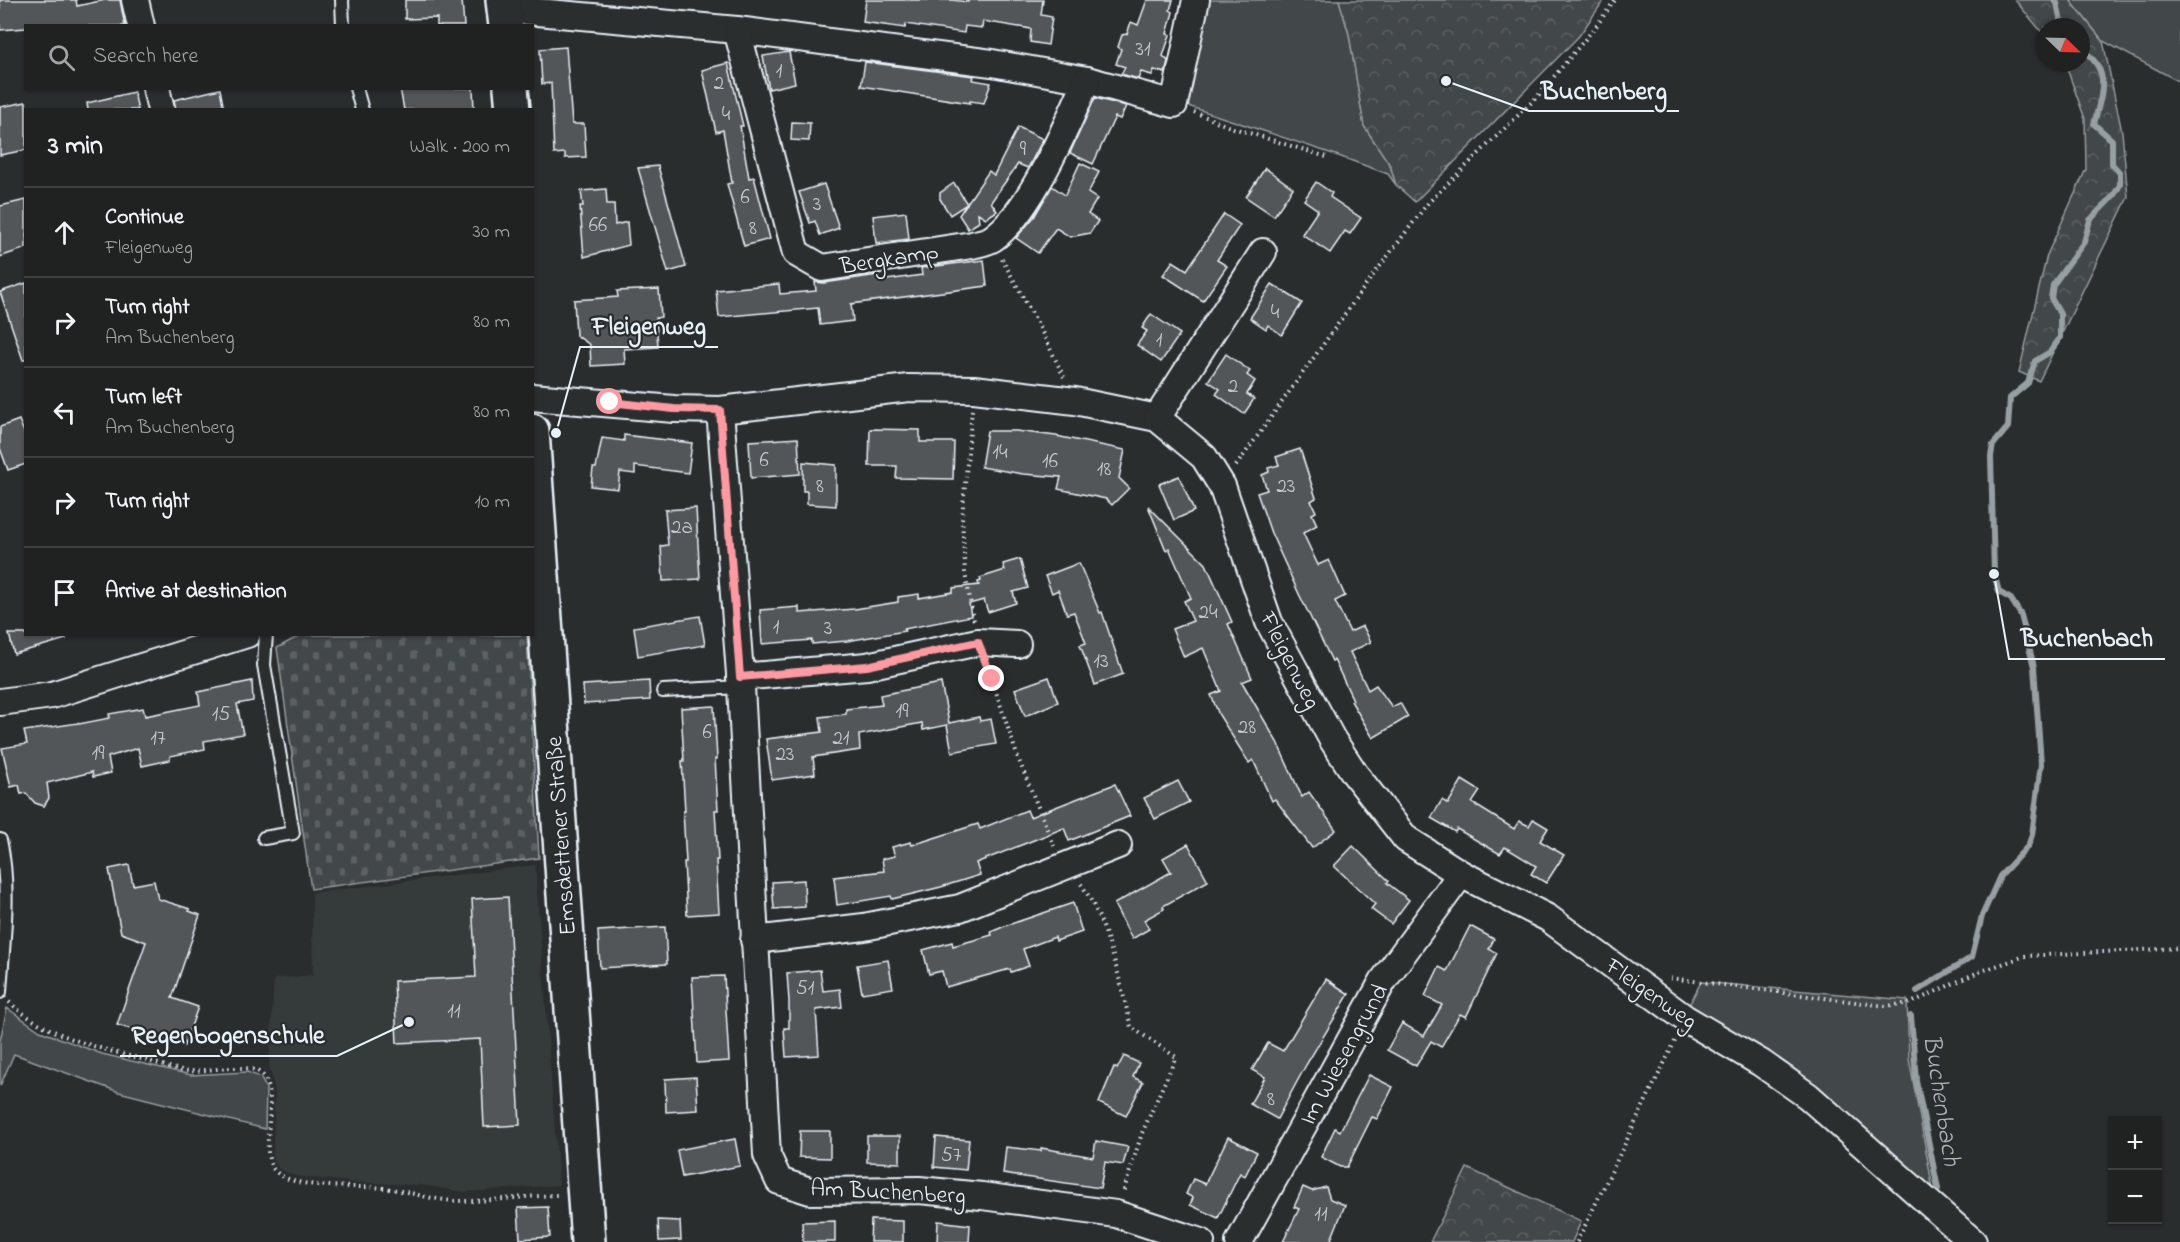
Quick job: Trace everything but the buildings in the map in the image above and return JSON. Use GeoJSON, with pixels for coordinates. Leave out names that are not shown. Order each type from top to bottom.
{"type":"FeatureCollection","features":[{"type":"Feature","properties":{"kind":"main road"},"geometry":{"type":"LineString","coordinates":[[511,90],[513,108]]}},
{"type":"Feature","properties":{"kind":"main road","name":"Emsdettener Straße"},"geometry":{"type":"LineString","coordinates":[[534,487],[588,1242]]}},
{"type":"Feature","properties":{"kind":"street"},"geometry":{"type":"LineString","coordinates":[[135,0],[141,24]]}},
{"type":"Feature","properties":{"kind":"street"},"geometry":{"type":"LineString","coordinates":[[505,11],[737,30],[992,63],[1087,80],[1174,104],[1196,0]]}},
{"type":"Feature","properties":{"kind":"street","name":"Bergkamp"},"geometry":{"type":"LineString","coordinates":[[737,30],[796,253],[822,268],[992,240]]}},
{"type":"Feature","properties":{"kind":"street"},"geometry":{"type":"LineString","coordinates":[[992,240],[1008,225],[1036,184],[1070,119],[1087,80]]}},
{"type":"Feature","properties":{"kind":"street"},"geometry":{"type":"LineString","coordinates":[[156,90],[161,108]]}},
{"type":"Feature","properties":{"kind":"street"},"geometry":{"type":"LineString","coordinates":[[1157,417],[1263,252]]}},
{"type":"Feature","properties":{"kind":"street","name":"Fleigenweg"},"geometry":{"type":"LineString","coordinates":[[534,397],[674,409],[720,410],[909,388],[974,389],[1075,400],[1157,417],[1204,457],[1222,486],[1269,622],[1332,739],[1355,774],[1406,839],[1461,874],[1548,918],[1686,1020],[1761,1063],[1808,1096],[1973,1242]]}},
{"type":"Feature","properties":{"kind":"street","name":"Am Buchenberg"},"geometry":{"type":"LineString","coordinates":[[720,410],[740,682],[767,1155],[779,1181],[810,1191],[919,1190],[1116,1214],[1201,1242]]}},
{"type":"Feature","properties":{"kind":"street"},"geometry":{"type":"LineString","coordinates":[[0,702],[52,695],[241,636]]}},
{"type":"Feature","properties":{"kind":"street"},"geometry":{"type":"LineString","coordinates":[[740,682],[867,666],[978,642],[1017,644]]}},
{"type":"Feature","properties":{"kind":"street"},"geometry":{"type":"LineString","coordinates":[[754,940],[864,927],[960,908],[1118,845]]}},
{"type":"Feature","properties":{"kind":"street","name":"Im Wiesengrund"},"geometry":{"type":"LineString","coordinates":[[1239,1242],[1383,981],[1461,874]]}},
{"type":"Feature","properties":{"kind":"lane"},"geometry":{"type":"LineString","coordinates":[[342,0],[343,24]]}},
{"type":"Feature","properties":{"kind":"lane"},"geometry":{"type":"LineString","coordinates":[[357,90],[361,108]]}},
{"type":"Feature","properties":{"kind":"lane"},"geometry":{"type":"LineString","coordinates":[[264,838],[293,832],[264,665],[266,636]]}},
{"type":"Feature","properties":{"kind":"lane"},"geometry":{"type":"LineString","coordinates":[[663,690],[740,682]]}},
{"type":"Feature","properties":{"kind":"lane"},"geometry":{"type":"LineString","coordinates":[[0,840],[4,856],[5,896],[3,995]]}},
{"type":"Feature","properties":{"kind":"path"},"geometry":{"type":"LineString","coordinates":[[1222,486],[1361,291],[1428,203],[1537,97],[1615,0]]}},
{"type":"Feature","properties":{"kind":"path"},"geometry":{"type":"LineString","coordinates":[[1174,104],[1230,127],[1330,158]]}},
{"type":"Feature","properties":{"kind":"path"},"geometry":{"type":"LineString","coordinates":[[992,240],[1040,328],[1075,400]]}},
{"type":"Feature","properties":{"kind":"path"},"geometry":{"type":"LineString","coordinates":[[974,389],[962,517],[965,573],[978,642],[1018,758],[1058,855],[1090,897],[1094,907],[1117,967],[1131,1027],[1176,1057],[1142,1133],[1116,1214]]}},
{"type":"Feature","properties":{"kind":"path"},"geometry":{"type":"LineString","coordinates":[[1625,974],[1886,1006],[1911,1003],[1976,973],[2025,956],[2180,948]]}},
{"type":"Feature","properties":{"kind":"path"},"geometry":{"type":"LineString","coordinates":[[3,995],[33,1021],[92,1047],[187,1071],[247,1068],[258,1071],[267,1080],[270,1090],[268,1154],[271,1166],[278,1175],[291,1180],[309,1184],[381,1188],[438,1200],[463,1201],[585,1195]]}},
{"type":"Feature","properties":{"kind":"path"},"geometry":{"type":"LineString","coordinates":[[1577,1242],[1686,1020]]}},
{"type":"Feature","properties":{"kind":"shaded area"},"geometry":{"type":"Polygon","coordinates":[[[535,865],[559,1185],[465,1192],[421,1185],[352,1182],[295,1176],[279,1169],[273,1158],[275,1091],[269,1065],[274,979],[313,975],[312,893],[535,865]]]}},
{"type":"Feature","properties":{"kind":"green space"},"geometry":{"type":"Polygon","coordinates":[[[1205,0],[1339,0],[1349,34],[1364,126],[1390,165],[1396,185],[1388,174],[1185,105],[1205,0]]]}},
{"type":"Feature","properties":{"kind":"green space"},"geometry":{"type":"Polygon","coordinates":[[[1339,0],[1604,0],[1579,36],[1415,202],[1396,185],[1390,165],[1364,126],[1349,34],[1339,0]]]}},
{"type":"Feature","properties":{"kind":"green space"},"geometry":{"type":"Polygon","coordinates":[[[2015,0],[2070,0],[2084,18],[2036,18],[2036,25],[2015,0]]]}},
{"type":"Feature","properties":{"kind":"green space"},"geometry":{"type":"Polygon","coordinates":[[[2070,0],[2180,0],[2180,82],[2103,41],[2090,25],[2090,18],[2084,18],[2070,0]]]}},
{"type":"Feature","properties":{"kind":"green space"},"geometry":{"type":"Polygon","coordinates":[[[2090,25],[2103,41],[2122,132],[2128,197],[2039,381],[2019,372],[2047,255],[2086,169],[2085,119],[2068,72],[2090,72],[2090,25]]]}},
{"type":"Feature","properties":{"kind":"green space"},"geometry":{"type":"Polygon","coordinates":[[[299,636],[527,636],[539,858],[311,889],[277,648],[299,636]]]}},
{"type":"Feature","properties":{"kind":"green space"},"geometry":{"type":"Polygon","coordinates":[[[1701,982],[1907,1000],[1909,1059],[1933,1189],[1805,1078],[1685,1013],[1701,982]]]}},
{"type":"Feature","properties":{"kind":"green space"},"geometry":{"type":"Polygon","coordinates":[[[7,1008],[40,1031],[102,1054],[191,1075],[247,1072],[260,1077],[266,1088],[265,1129],[119,1092],[14,1054],[0,1086],[0,1041],[7,1008]]]}},
{"type":"Feature","properties":{"kind":"green space"},"geometry":{"type":"Polygon","coordinates":[[[1467,1168],[1581,1221],[1572,1242],[1430,1242],[1467,1168]]]}},
{"type":"Feature","properties":{"kind":"waterway","name":"Buchenbach"},"geometry":{"type":"LineString","coordinates":[[2054,0],[2057,3],[2060,18]]}},
{"type":"Feature","properties":{"kind":"waterway","name":"Buchenbach"},"geometry":{"type":"LineString","coordinates":[[1917,991],[1972,957],[1982,916],[2000,876],[2028,846],[2032,835],[2041,764],[2034,667],[2021,615],[2011,599],[1999,592],[1994,574],[1991,456],[1993,445],[2008,427],[2010,398],[2028,383],[2035,361],[2050,352],[2060,338],[2060,314],[2051,298],[2053,285],[2084,242],[2090,220],[2114,195],[2120,185],[2120,173],[2112,164],[2112,140],[2094,124],[2102,92],[2102,82],[2097,65],[2090,56]]}},
{"type":"Feature","properties":{"kind":"waterway","name":"Buchenbach"},"geometry":{"type":"LineString","coordinates":[[1911,1016],[1916,1080],[1938,1189]]}},
{"type":"Feature","properties":{"kind":"place","name":"Buchenberg"},"geometry":{"type":"Point","coordinates":[1446,81]}},
{"type":"Feature","properties":{"kind":"place","name":"Fleigenweg"},"geometry":{"type":"Point","coordinates":[556,433]}},
{"type":"Feature","properties":{"kind":"place","name":"Buchenbach"},"geometry":{"type":"Point","coordinates":[1994,574]}},
{"type":"Feature","properties":{"kind":"place","name":"Regenbogenschule"},"geometry":{"type":"Point","coordinates":[409,1022]}},
{"type":"Feature","properties":{"kind":"route"},"geometry":{"type":"LineString","coordinates":[[610,402],[674,409],[720,410],[740,677],[867,666],[978,642],[992,679]]}}]}
